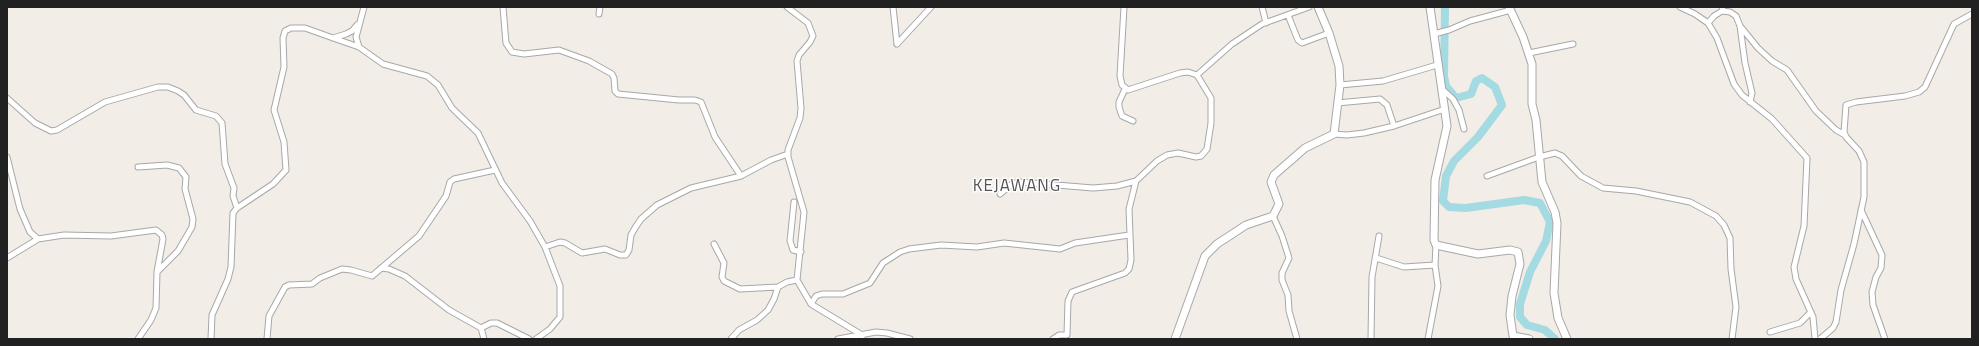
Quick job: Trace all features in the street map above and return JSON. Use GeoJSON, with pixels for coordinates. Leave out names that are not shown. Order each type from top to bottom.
{"type":"FeatureCollection","features":[{"type":"Feature","properties":{"kind":"street"},"geometry":{"type":"LineString","coordinates":[[359,47],[355,39],[364,7]]}},
{"type":"Feature","properties":{"kind":"street"},"geometry":{"type":"LineString","coordinates":[[503,7],[506,43],[512,52],[524,54],[559,50],[589,61],[612,74],[614,78],[615,91],[618,94],[679,100],[696,100],[701,102],[715,137],[741,176]]}},
{"type":"Feature","properties":{"kind":"street"},"geometry":{"type":"LineString","coordinates":[[599,14],[600,7]]}},
{"type":"Feature","properties":{"kind":"street"},"geometry":{"type":"LineString","coordinates":[[789,7],[808,23],[813,36],[799,55],[797,61],[800,113],[788,154],[804,212],[797,280],[811,304],[862,337]]}},
{"type":"Feature","properties":{"kind":"street"},"geometry":{"type":"LineString","coordinates":[[893,7],[896,44],[931,7]]}},
{"type":"Feature","properties":{"kind":"street"},"geometry":{"type":"LineString","coordinates":[[1000,194],[1012,184],[1020,182],[1093,188],[1117,186],[1136,181],[1157,161],[1167,155],[1178,153],[1196,157],[1201,156],[1207,149],[1211,124],[1212,103],[1208,92],[1197,76],[1188,72],[1180,73],[1132,90],[1125,89],[1122,85],[1120,76],[1124,7]]}},
{"type":"Feature","properties":{"kind":"street"},"geometry":{"type":"LineString","coordinates":[[1262,7],[1266,23]]}},
{"type":"Feature","properties":{"kind":"street"},"geometry":{"type":"LineString","coordinates":[[1197,76],[1232,44],[1246,35],[1266,23],[1309,7]]}},
{"type":"Feature","properties":{"kind":"street"},"geometry":{"type":"LineString","coordinates":[[1318,7],[1329,33],[1339,66],[1340,84],[1334,134]]}},
{"type":"Feature","properties":{"kind":"street"},"geometry":{"type":"LineString","coordinates":[[1428,339],[1438,286],[1435,265],[1436,245],[1434,236],[1436,180],[1447,126],[1437,65],[1430,7]]}},
{"type":"Feature","properties":{"kind":"street"},"geometry":{"type":"LineString","coordinates":[[1680,7],[1695,14],[1708,24],[1717,38],[1734,84],[1750,102],[1772,119],[1807,158],[1804,226],[1794,268],[1796,279],[1814,322],[1814,339]]}},
{"type":"Feature","properties":{"kind":"street"},"geometry":{"type":"LineString","coordinates":[[1434,34],[1442,33],[1470,21],[1510,9],[1529,53],[1532,64],[1532,104],[1536,120],[1542,182],[1556,212],[1558,223],[1554,293],[1559,322],[1567,339]]}},
{"type":"Feature","properties":{"kind":"street"},"geometry":{"type":"LineString","coordinates":[[1708,24],[1722,9],[1734,14],[1740,26],[1758,48],[1772,61],[1787,70],[1816,111],[1836,130],[1845,135],[1859,151],[1864,162],[1865,177],[1861,210],[1841,290],[1836,322],[1833,328],[1820,339]]}},
{"type":"Feature","properties":{"kind":"street"},"geometry":{"type":"LineString","coordinates":[[1845,135],[1844,128],[1847,104],[1905,96],[1922,90],[1936,65],[1953,26],[1972,14]]}},
{"type":"Feature","properties":{"kind":"street"},"geometry":{"type":"LineString","coordinates":[[1288,15],[1298,40],[1302,43],[1329,33]]}},
{"type":"Feature","properties":{"kind":"street"},"geometry":{"type":"LineString","coordinates":[[333,38],[352,32],[360,19]]}},
{"type":"Feature","properties":{"kind":"street"},"geometry":{"type":"LineString","coordinates":[[1740,26],[1745,63],[1752,93],[1750,102]]}},
{"type":"Feature","properties":{"kind":"street"},"geometry":{"type":"LineString","coordinates":[[211,339],[212,315],[228,278],[231,266],[233,249],[232,218],[237,208],[273,184],[286,170],[284,142],[274,110],[284,67],[283,38],[285,31],[291,28],[304,28],[359,47],[383,64],[418,73],[432,79],[441,89],[452,108],[478,133],[502,183],[530,220],[545,247],[560,286],[560,317],[550,329],[536,339]]}},
{"type":"Feature","properties":{"kind":"street"},"geometry":{"type":"LineString","coordinates":[[1529,53],[1573,44]]}},
{"type":"Feature","properties":{"kind":"street"},"geometry":{"type":"LineString","coordinates":[[1340,84],[1383,81],[1437,65]]}},
{"type":"Feature","properties":{"kind":"street"},"geometry":{"type":"LineString","coordinates":[[7,98],[34,123],[51,131],[57,130],[105,102],[158,87],[168,87],[178,91],[184,95],[196,110],[216,116],[222,123],[225,164],[234,188],[232,196],[237,208]]}},
{"type":"Feature","properties":{"kind":"street"},"geometry":{"type":"LineString","coordinates":[[1441,88],[1453,99],[1459,110],[1464,129]]}},
{"type":"Feature","properties":{"kind":"street"},"geometry":{"type":"LineString","coordinates":[[1125,89],[1119,102],[1119,107],[1122,116],[1133,121]]}},
{"type":"Feature","properties":{"kind":"street"},"geometry":{"type":"LineString","coordinates":[[1337,103],[1380,100],[1387,105],[1394,126]]}},
{"type":"Feature","properties":{"kind":"street"},"geometry":{"type":"LineString","coordinates":[[1175,339],[1205,256],[1217,244],[1246,225],[1273,216],[1279,204],[1271,182],[1274,175],[1306,148],[1334,134],[1347,135],[1364,133],[1394,126],[1445,109]]}},
{"type":"Feature","properties":{"kind":"street"},"geometry":{"type":"LineString","coordinates":[[1487,176],[1539,157],[1555,153],[1559,154],[1581,176],[1603,188],[1636,191],[1690,202],[1716,216],[1724,225],[1730,238],[1731,269],[1736,307],[1732,339]]}},
{"type":"Feature","properties":{"kind":"street"},"geometry":{"type":"LineString","coordinates":[[545,247],[560,242],[565,243],[582,253],[605,249],[620,255],[626,254],[629,250],[631,234],[634,228],[641,219],[657,205],[691,188],[741,176],[771,160],[788,154]]}},
{"type":"Feature","properties":{"kind":"street"},"geometry":{"type":"LineString","coordinates":[[7,157],[9,174],[20,209],[30,232],[38,239]]}},
{"type":"Feature","properties":{"kind":"street"},"geometry":{"type":"LineString","coordinates":[[138,167],[167,165],[179,168],[186,177],[185,189],[193,218],[192,226],[178,251],[157,272]]}},
{"type":"Feature","properties":{"kind":"street"},"geometry":{"type":"LineString","coordinates":[[268,339],[269,316],[285,287],[289,285],[312,284],[320,278],[342,269],[372,276],[419,236],[446,196],[450,182],[454,179],[495,170]]}},
{"type":"Feature","properties":{"kind":"street"},"geometry":{"type":"LineString","coordinates":[[1053,339],[1059,335],[1069,337],[1070,294],[1125,273],[1129,269],[1132,260],[1129,235],[1129,209],[1136,181]]}},
{"type":"Feature","properties":{"kind":"street"},"geometry":{"type":"LineString","coordinates":[[794,202],[790,241],[793,250],[801,252]]}},
{"type":"Feature","properties":{"kind":"street"},"geometry":{"type":"LineString","coordinates":[[1861,210],[1882,255],[1881,268],[1872,292],[1873,305],[1885,339]]}},
{"type":"Feature","properties":{"kind":"street"},"geometry":{"type":"LineString","coordinates":[[1273,216],[1282,236],[1288,258],[1282,273],[1282,280],[1288,295],[1289,311],[1297,339]]}},
{"type":"Feature","properties":{"kind":"street"},"geometry":{"type":"LineString","coordinates":[[7,258],[38,239],[64,235],[111,236],[156,230],[159,231],[163,239],[157,272],[156,308],[152,320],[138,339]]}},
{"type":"Feature","properties":{"kind":"street"},"geometry":{"type":"LineString","coordinates":[[811,304],[816,296],[822,294],[843,294],[870,283],[883,263],[900,252],[909,249],[941,245],[977,247],[1004,243],[1060,249],[1075,243],[1129,235]]}},
{"type":"Feature","properties":{"kind":"street"},"geometry":{"type":"LineString","coordinates":[[1371,339],[1372,277],[1379,236]]}},
{"type":"Feature","properties":{"kind":"street"},"geometry":{"type":"LineString","coordinates":[[714,244],[724,263],[722,277],[724,281],[740,288],[778,287],[787,282],[797,280]]}},
{"type":"Feature","properties":{"kind":"street"},"geometry":{"type":"LineString","coordinates":[[1436,245],[1478,254],[1510,250],[1518,252],[1520,264],[1510,305],[1514,337],[1529,339]]}},
{"type":"Feature","properties":{"kind":"street"},"geometry":{"type":"LineString","coordinates":[[1376,258],[1404,267],[1414,268],[1435,265]]}},
{"type":"Feature","properties":{"kind":"street"},"geometry":{"type":"LineString","coordinates":[[382,268],[389,268],[405,276],[449,310],[481,328],[484,339]]}},
{"type":"Feature","properties":{"kind":"street"},"geometry":{"type":"LineString","coordinates":[[731,339],[739,330],[757,320],[768,310],[774,300],[778,287]]}},
{"type":"Feature","properties":{"kind":"street"},"geometry":{"type":"LineString","coordinates":[[1770,332],[1800,323],[1811,312]]}},
{"type":"Feature","properties":{"kind":"street"},"geometry":{"type":"LineString","coordinates":[[481,328],[491,322],[497,323],[528,339]]}},
{"type":"Feature","properties":{"kind":"street"},"geometry":{"type":"LineString","coordinates":[[838,339],[887,333],[910,339]]}},
{"type":"Feature","properties":{"kind":"waterway"},"geometry":{"type":"LineString","coordinates":[[1445,7],[1444,76],[1446,86],[1456,98],[1471,94],[1476,81],[1482,78],[1495,87],[1502,105],[1478,137],[1454,161],[1446,176],[1443,201],[1449,207],[1466,208],[1524,200],[1540,203],[1550,222],[1546,241],[1530,272],[1520,304],[1520,317],[1527,325],[1545,330],[1555,339]]}},
{"type":"Feature","properties":{"kind":"district","name":"KEJAWANG"},"geometry":{"type":"Point","coordinates":[1017,187]}}]}
